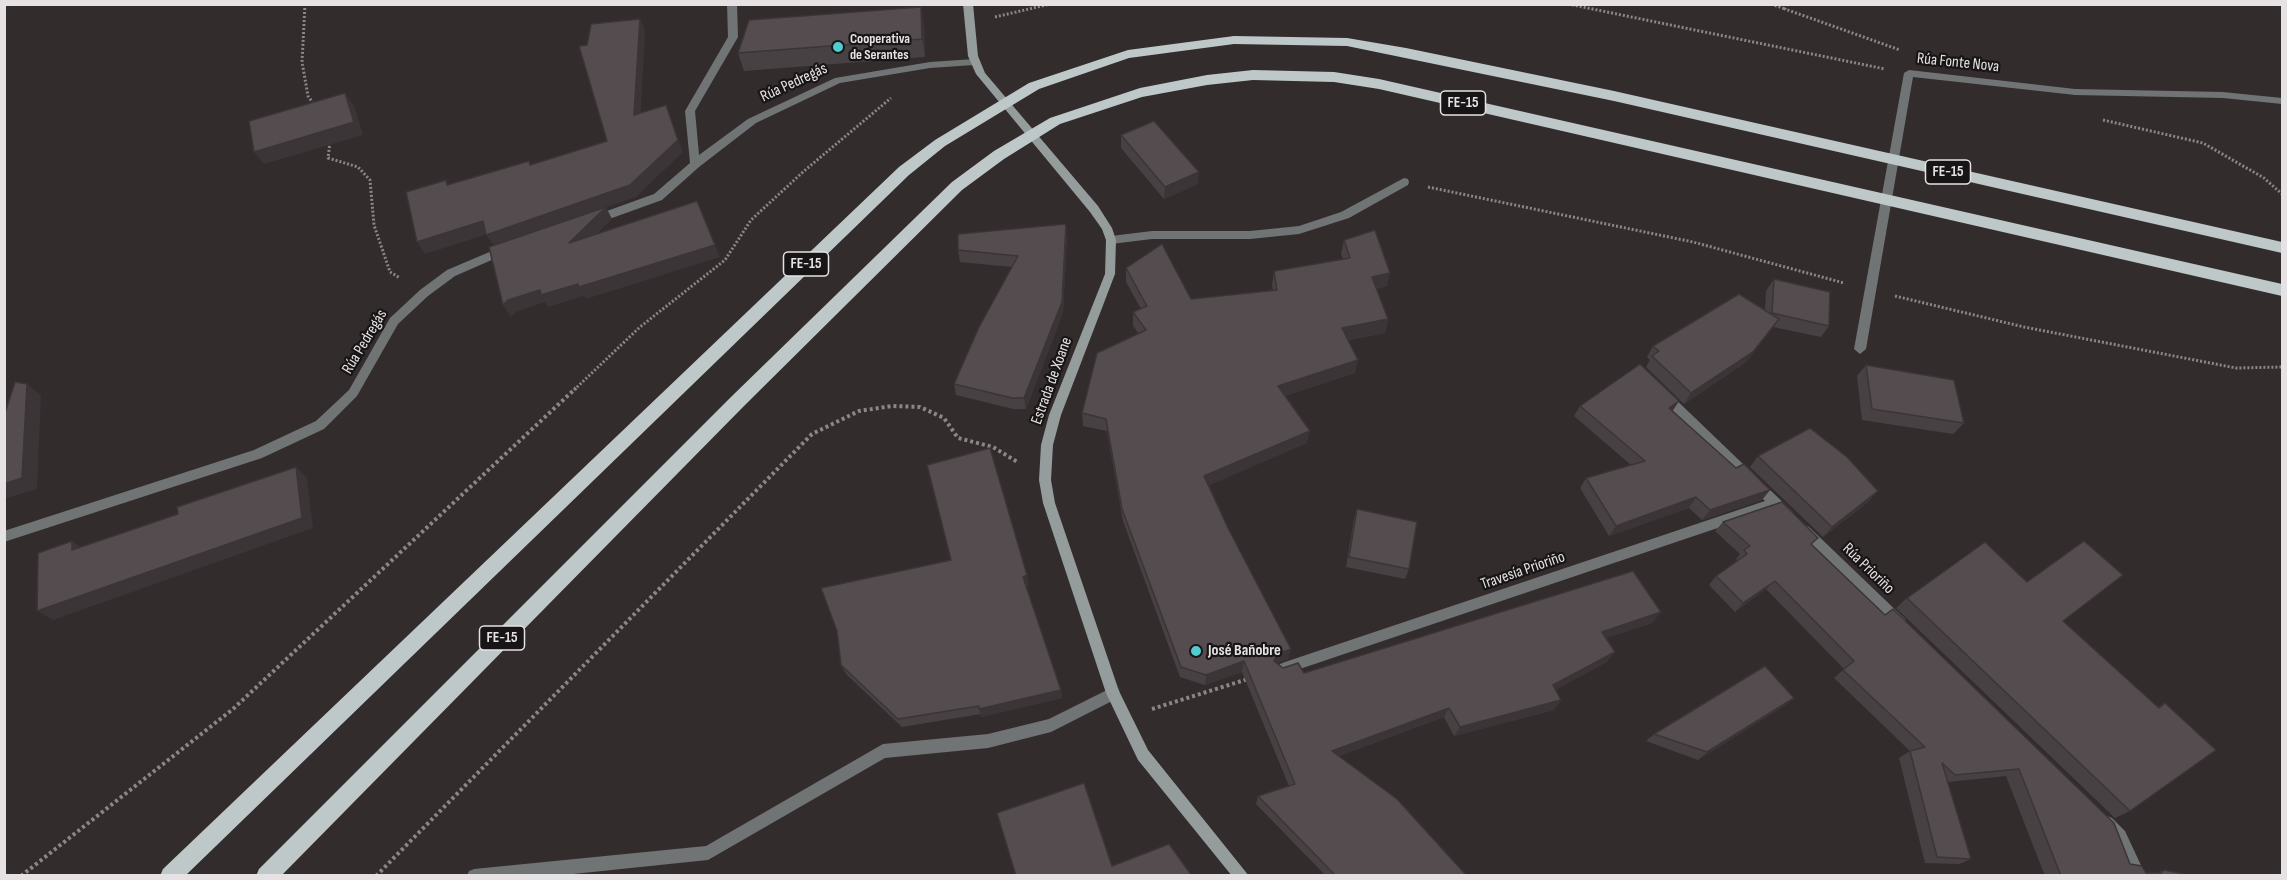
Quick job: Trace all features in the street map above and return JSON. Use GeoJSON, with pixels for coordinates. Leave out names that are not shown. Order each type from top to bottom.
{"type":"FeatureCollection","features":[{"type":"Feature","properties":{"kind":"highway","name":"FE-15"},"geometry":{"type":"LineString","coordinates":[[170,876],[904,171],[940,143],[1034,86],[1128,54],[1234,40],[1304,40],[1371,46],[1626,99],[2283,248]]}},
{"type":"Feature","properties":{"kind":"highway","name":"FE-15"},"geometry":{"type":"LineString","coordinates":[[267,876],[738,401],[957,186],[1055,121],[1140,93],[1207,80],[1253,75],[1334,77],[1379,84],[2283,290]]}},
{"type":"Feature","properties":{"kind":"main road","name":"Estrada de Xoane"},"geometry":{"type":"LineString","coordinates":[[968,4],[968,24],[974,62],[988,84],[1094,209],[1107,228],[1111,240],[1110,274],[1055,415],[1047,445],[1045,480],[1049,503],[1113,693],[1143,755],[1242,876]]}},
{"type":"Feature","properties":{"kind":"street"},"geometry":{"type":"LineString","coordinates":[[695,164],[690,111],[733,37],[732,4]]}},
{"type":"Feature","properties":{"kind":"street","name":"Rúa Pedregás"},"geometry":{"type":"LineString","coordinates":[[586,223],[658,198],[695,164],[752,121],[838,80],[930,65],[974,62]]}},
{"type":"Feature","properties":{"kind":"street","name":"Rúa Fonte Nova"},"geometry":{"type":"LineString","coordinates":[[1860,348],[1909,74],[2075,92],[2223,94],[2283,101]]}},
{"type":"Feature","properties":{"kind":"street"},"geometry":{"type":"LineString","coordinates":[[1111,240],[1152,235],[1250,235],[1299,230],[1345,215],[1404,182]]}},
{"type":"Feature","properties":{"kind":"street","name":"Rúa Pedregás"},"geometry":{"type":"LineString","coordinates":[[4,537],[258,454],[320,425],[353,393],[394,321],[424,293],[451,273],[490,254],[522,244]]}},
{"type":"Feature","properties":{"kind":"street","name":"Rúa Prioriño"},"geometry":{"type":"LineString","coordinates":[[1657,388],[1913,636]]}},
{"type":"Feature","properties":{"kind":"street","name":"Travesía Prioriño"},"geometry":{"type":"LineString","coordinates":[[1281,670],[1776,503]]}},
{"type":"Feature","properties":{"kind":"street"},"geometry":{"type":"LineString","coordinates":[[474,876],[708,853],[883,751],[988,741],[1051,724],[1113,693]]}},
{"type":"Feature","properties":{"kind":"street"},"geometry":{"type":"LineString","coordinates":[[2094,811],[2120,836],[2139,876]]}},
{"type":"Feature","properties":{"kind":"path"},"geometry":{"type":"LineString","coordinates":[[305,4],[302,62],[308,96],[320,114]]}},
{"type":"Feature","properties":{"kind":"path"},"geometry":{"type":"LineString","coordinates":[[968,24],[1050,4]]}},
{"type":"Feature","properties":{"kind":"path"},"geometry":{"type":"LineString","coordinates":[[1771,4],[1908,52]]}},
{"type":"Feature","properties":{"kind":"path"},"geometry":{"type":"LineString","coordinates":[[1785,9],[1787,4]]}},
{"type":"Feature","properties":{"kind":"path"},"geometry":{"type":"LineString","coordinates":[[21,876],[233,709],[409,547],[640,327],[725,260],[751,220],[759,212],[930,65]]}},
{"type":"Feature","properties":{"kind":"path"},"geometry":{"type":"LineString","coordinates":[[331,139],[328,158],[358,166],[370,180],[374,225],[390,272],[424,293]]}},
{"type":"Feature","properties":{"kind":"path"},"geometry":{"type":"LineString","coordinates":[[375,876],[812,434],[859,411],[892,406],[920,407],[944,418],[958,438],[993,447],[1045,480]]}},
{"type":"Feature","properties":{"kind":"path"},"geometry":{"type":"LineString","coordinates":[[1124,717],[1281,670]]}},
{"type":"Feature","properties":{"kind":"building"},"geometry":{"type":"Polygon","coordinates":[[[921,7],[922,39],[738,53],[749,20],[921,7]]]}},
{"type":"Feature","properties":{"kind":"building"},"geometry":{"type":"Polygon","coordinates":[[[640,19],[634,115],[666,105],[678,140],[630,185],[486,235],[483,221],[417,242],[406,192],[446,180],[447,185],[529,161],[530,165],[607,141],[579,46],[587,45],[591,24],[640,19]]]}},
{"type":"Feature","properties":{"kind":"building"},"geometry":{"type":"Polygon","coordinates":[[[345,93],[354,122],[254,152],[249,121],[345,93]]]}},
{"type":"Feature","properties":{"kind":"building"},"geometry":{"type":"Polygon","coordinates":[[[1154,121],[1199,172],[1165,187],[1121,135],[1154,121]]]}},
{"type":"Feature","properties":{"kind":"building"},"geometry":{"type":"Polygon","coordinates":[[[697,201],[715,245],[579,287],[578,284],[541,295],[540,290],[508,300],[503,305],[489,247],[606,207],[569,243],[697,201]]]}},
{"type":"Feature","properties":{"kind":"building"},"geometry":{"type":"Polygon","coordinates":[[[1066,224],[1062,302],[1024,398],[1012,398],[954,384],[979,327],[1018,256],[958,250],[958,234],[1066,224]]]}},
{"type":"Feature","properties":{"kind":"building"},"geometry":{"type":"Polygon","coordinates":[[[1375,230],[1390,273],[1372,277],[1388,319],[1342,328],[1358,360],[1278,386],[1310,431],[1204,476],[1228,528],[1291,649],[1277,654],[1274,661],[1283,668],[1298,663],[1304,673],[1633,571],[1661,612],[1602,632],[1615,652],[1553,685],[1561,700],[1460,727],[1449,708],[1332,751],[1397,799],[1467,876],[1336,876],[1258,796],[1295,784],[1244,661],[1206,675],[1181,667],[1122,509],[1106,419],[1082,413],[1097,353],[1146,330],[1133,312],[1147,306],[1126,268],[1162,244],[1191,299],[1277,290],[1274,271],[1350,258],[1344,240],[1375,230]]]}},
{"type":"Feature","properties":{"kind":"building"},"geometry":{"type":"Polygon","coordinates":[[[1774,279],[1830,292],[1829,326],[1772,313],[1774,279]]]}},
{"type":"Feature","properties":{"kind":"building"},"geometry":{"type":"Polygon","coordinates":[[[1739,294],[1779,319],[1753,352],[1691,393],[1652,356],[1659,351],[1653,346],[1739,294]]]}},
{"type":"Feature","properties":{"kind":"building"},"geometry":{"type":"Polygon","coordinates":[[[1640,364],[1679,401],[1669,408],[1736,468],[1744,464],[1770,490],[1710,510],[1696,497],[1616,526],[1586,478],[1645,461],[1580,406],[1640,364]]]}},
{"type":"Feature","properties":{"kind":"building"},"geometry":{"type":"Polygon","coordinates":[[[1866,365],[1954,380],[1964,423],[1872,409],[1866,365]]]}},
{"type":"Feature","properties":{"kind":"building"},"geometry":{"type":"Polygon","coordinates":[[[15,382],[27,384],[22,478],[4,484],[4,416],[15,382]]]}},
{"type":"Feature","properties":{"kind":"building"},"geometry":{"type":"Polygon","coordinates":[[[1810,428],[1847,457],[1878,491],[1832,527],[1758,456],[1810,428]]]}},
{"type":"Feature","properties":{"kind":"building"},"geometry":{"type":"Polygon","coordinates":[[[990,448],[1027,575],[1023,577],[1061,690],[979,709],[979,706],[898,719],[841,665],[837,631],[821,588],[951,560],[927,465],[990,448]]]}},
{"type":"Feature","properties":{"kind":"building"},"geometry":{"type":"Polygon","coordinates":[[[296,467],[302,518],[37,611],[38,553],[72,541],[72,550],[178,514],[177,507],[296,467]]]}},
{"type":"Feature","properties":{"kind":"building"},"geometry":{"type":"Polygon","coordinates":[[[1782,502],[1818,538],[1811,544],[1885,615],[1893,609],[2114,823],[2130,864],[2142,866],[2146,873],[2161,873],[2164,870],[2193,876],[2061,876],[2019,769],[1955,775],[1942,763],[1971,859],[1937,857],[1910,751],[1925,747],[1843,670],[1854,661],[1775,581],[1743,603],[1716,576],[1747,554],[1744,550],[1750,546],[1723,522],[1782,502]]]}},
{"type":"Feature","properties":{"kind":"building"},"geometry":{"type":"Polygon","coordinates":[[[1357,509],[1417,522],[1409,569],[1349,557],[1357,509]]]}},
{"type":"Feature","properties":{"kind":"building"},"geometry":{"type":"Polygon","coordinates":[[[2084,541],[2123,575],[2063,621],[2159,708],[2165,703],[2216,750],[2130,811],[1907,598],[1985,542],[2027,582],[2084,541]]]}},
{"type":"Feature","properties":{"kind":"building"},"geometry":{"type":"Polygon","coordinates":[[[1765,666],[1794,698],[1707,752],[1654,734],[1765,666]]]}},
{"type":"Feature","properties":{"kind":"building"},"geometry":{"type":"Polygon","coordinates":[[[1084,783],[1112,866],[1169,844],[1192,876],[1016,876],[997,813],[1084,783]]]}},
{"type":"Feature","properties":{"kind":"place","name":"Cooperativa de Serantes"},"geometry":{"type":"Point","coordinates":[838,47]}},
{"type":"Feature","properties":{"kind":"place","name":"José Bañobre"},"geometry":{"type":"Point","coordinates":[1196,651]}}]}
